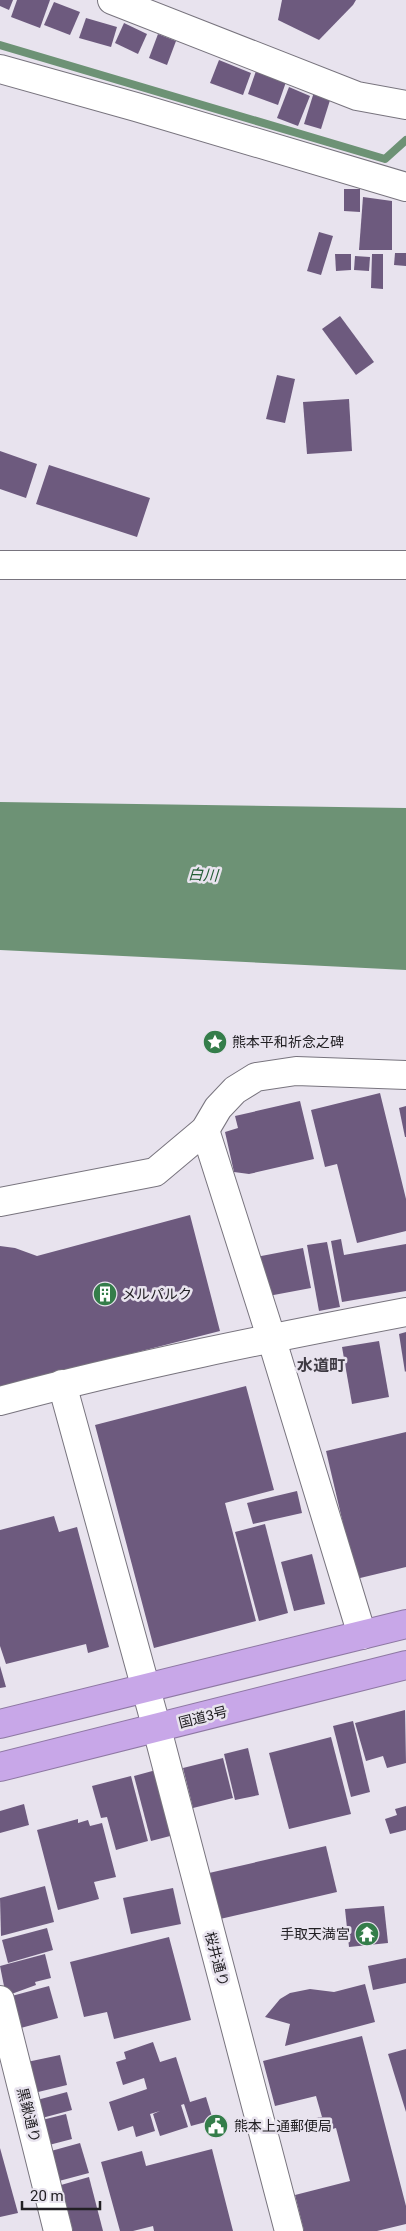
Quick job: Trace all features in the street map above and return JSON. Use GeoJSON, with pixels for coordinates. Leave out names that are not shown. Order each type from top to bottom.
{"type":"FeatureCollection","features":[{"type":"Feature","properties":{"kind":"highway"},"geometry":{"type":"LineString","coordinates":[[0,1724],[406,1624]]}},
{"type":"Feature","properties":{"kind":"highway","name":"国道3号"},"geometry":{"type":"LineString","coordinates":[[0,1767],[406,1665]]}},
{"type":"Feature","properties":{"kind":"street"},"geometry":{"type":"LineString","coordinates":[[112,0],[357,96],[406,106]]}},
{"type":"Feature","properties":{"kind":"street"},"geometry":{"type":"LineString","coordinates":[[0,69],[406,187]]}},
{"type":"Feature","properties":{"kind":"street"},"geometry":{"type":"LineString","coordinates":[[0,565],[406,564]]}},
{"type":"Feature","properties":{"kind":"street"},"geometry":{"type":"LineString","coordinates":[[0,1202],[155,1172],[205,1130],[218,1108],[235,1090],[256,1076],[296,1071],[406,1075]]}},
{"type":"Feature","properties":{"kind":"street"},"geometry":{"type":"LineString","coordinates":[[205,1130],[271,1337],[362,1635]]}},
{"type":"Feature","properties":{"kind":"street"},"geometry":{"type":"LineString","coordinates":[[0,1400],[62,1384],[271,1337],[406,1312]]}},
{"type":"Feature","properties":{"kind":"street","name":"桜井通り"},"geometry":{"type":"LineString","coordinates":[[62,1384],[289,2231]]}},
{"type":"Feature","properties":{"kind":"street","name":"黒鍬通り"},"geometry":{"type":"LineString","coordinates":[[0,2000],[58,2231]]}},
{"type":"Feature","properties":{"kind":"water","name":"白川"},"geometry":{"type":"Polygon","coordinates":[[[0,802],[406,808],[406,970],[0,950],[0,802]]]}},
{"type":"Feature","properties":{"kind":"building"},"geometry":{"type":"Polygon","coordinates":[[[0,0],[13,0],[9,10],[0,6],[0,0]]]}},
{"type":"Feature","properties":{"kind":"building"},"geometry":{"type":"Polygon","coordinates":[[[17,0],[50,0],[40,28],[11,17],[17,0]]]}},
{"type":"Feature","properties":{"kind":"building"},"geometry":{"type":"Polygon","coordinates":[[[282,0],[356,0],[319,40],[278,20],[282,0]]]}},
{"type":"Feature","properties":{"kind":"building"},"geometry":{"type":"Polygon","coordinates":[[[54,2],[80,12],[70,35],[44,25],[54,2]]]}},
{"type":"Feature","properties":{"kind":"building"},"geometry":{"type":"Polygon","coordinates":[[[86,18],[117,27],[111,47],[79,38],[86,18]]]}},
{"type":"Feature","properties":{"kind":"building"},"geometry":{"type":"Polygon","coordinates":[[[124,23],[147,34],[138,54],[115,43],[124,23]]]}},
{"type":"Feature","properties":{"kind":"building"},"geometry":{"type":"Polygon","coordinates":[[[158,34],[176,41],[167,65],[149,58],[158,34]]]}},
{"type":"Feature","properties":{"kind":"building"},"geometry":{"type":"Polygon","coordinates":[[[219,60],[251,73],[243,95],[210,83],[219,60]]]}},
{"type":"Feature","properties":{"kind":"building"},"geometry":{"type":"Polygon","coordinates":[[[256,71],[286,82],[278,105],[248,94],[256,71]]]}},
{"type":"Feature","properties":{"kind":"building"},"geometry":{"type":"Polygon","coordinates":[[[289,87],[310,96],[298,126],[277,118],[289,87]]]}},
{"type":"Feature","properties":{"kind":"building"},"geometry":{"type":"Polygon","coordinates":[[[314,92],[331,97],[321,129],[304,124],[314,92]]]}},
{"type":"Feature","properties":{"kind":"building"},"geometry":{"type":"Polygon","coordinates":[[[344,189],[360,189],[360,212],[344,211],[344,189]]]}},
{"type":"Feature","properties":{"kind":"building"},"geometry":{"type":"Polygon","coordinates":[[[363,197],[392,201],[392,250],[359,250],[363,197]]]}},
{"type":"Feature","properties":{"kind":"building"},"geometry":{"type":"Polygon","coordinates":[[[319,232],[333,236],[321,275],[307,271],[319,232]]]}},
{"type":"Feature","properties":{"kind":"building"},"geometry":{"type":"Polygon","coordinates":[[[395,253],[406,253],[406,266],[394,265],[395,253]]]}},
{"type":"Feature","properties":{"kind":"building"},"geometry":{"type":"Polygon","coordinates":[[[335,254],[351,254],[351,270],[336,271],[335,254]]]}},
{"type":"Feature","properties":{"kind":"building"},"geometry":{"type":"Polygon","coordinates":[[[372,254],[383,254],[383,289],[371,288],[372,254]]]}},
{"type":"Feature","properties":{"kind":"building"},"geometry":{"type":"Polygon","coordinates":[[[355,256],[370,257],[369,271],[354,270],[355,256]]]}},
{"type":"Feature","properties":{"kind":"building"},"geometry":{"type":"Polygon","coordinates":[[[340,316],[374,362],[356,375],[322,329],[340,316]]]}},
{"type":"Feature","properties":{"kind":"building"},"geometry":{"type":"Polygon","coordinates":[[[277,375],[295,379],[285,423],[266,419],[277,375]]]}},
{"type":"Feature","properties":{"kind":"building"},"geometry":{"type":"Polygon","coordinates":[[[349,399],[352,451],[307,454],[303,402],[349,399]]]}},
{"type":"Feature","properties":{"kind":"building"},"geometry":{"type":"Polygon","coordinates":[[[0,451],[37,464],[26,498],[0,489],[0,451]]]}},
{"type":"Feature","properties":{"kind":"building"},"geometry":{"type":"Polygon","coordinates":[[[49,465],[150,498],[137,537],[36,504],[49,465]]]}},
{"type":"Feature","properties":{"kind":"building"},"geometry":{"type":"Polygon","coordinates":[[[380,1093],[406,1199],[406,1231],[357,1243],[337,1164],[325,1167],[311,1110],[380,1093]]]}},
{"type":"Feature","properties":{"kind":"building"},"geometry":{"type":"Polygon","coordinates":[[[300,1101],[314,1159],[249,1174],[234,1172],[225,1132],[238,1128],[235,1116],[300,1101]]]}},
{"type":"Feature","properties":{"kind":"building"},"geometry":{"type":"Polygon","coordinates":[[[406,1106],[406,1137],[405,1137],[399,1108],[406,1106]]]}},
{"type":"Feature","properties":{"kind":"building","name":"メルパルク"},"geometry":{"type":"Polygon","coordinates":[[[190,1215],[220,1331],[0,1387],[0,1246],[15,1248],[37,1256],[190,1215]]]}},
{"type":"Feature","properties":{"kind":"building"},"geometry":{"type":"Polygon","coordinates":[[[341,1239],[344,1255],[406,1244],[406,1291],[342,1302],[331,1241],[341,1239]]]}},
{"type":"Feature","properties":{"kind":"building"},"geometry":{"type":"Polygon","coordinates":[[[327,1242],[340,1307],[319,1311],[307,1245],[327,1242]]]}},
{"type":"Feature","properties":{"kind":"building"},"geometry":{"type":"Polygon","coordinates":[[[303,1248],[311,1288],[263,1297],[256,1257],[303,1248]]]}},
{"type":"Feature","properties":{"kind":"building"},"geometry":{"type":"Polygon","coordinates":[[[406,1332],[406,1371],[405,1372],[399,1334],[406,1332]]]}},
{"type":"Feature","properties":{"kind":"building"},"geometry":{"type":"Polygon","coordinates":[[[379,1341],[389,1397],[352,1404],[342,1347],[379,1341]]]}},
{"type":"Feature","properties":{"kind":"building"},"geometry":{"type":"Polygon","coordinates":[[[246,1386],[274,1490],[225,1503],[256,1621],[154,1648],[95,1425],[246,1386]]]}},
{"type":"Feature","properties":{"kind":"building"},"geometry":{"type":"Polygon","coordinates":[[[406,1432],[406,1567],[356,1579],[326,1451],[406,1432]]]}},
{"type":"Feature","properties":{"kind":"building"},"geometry":{"type":"Polygon","coordinates":[[[297,1491],[302,1513],[253,1524],[247,1503],[297,1491]]]}},
{"type":"Feature","properties":{"kind":"building"},"geometry":{"type":"Polygon","coordinates":[[[54,1516],[59,1532],[77,1527],[109,1647],[88,1653],[86,1644],[6,1664],[0,1646],[0,1530],[54,1516]]]}},
{"type":"Feature","properties":{"kind":"building"},"geometry":{"type":"Polygon","coordinates":[[[265,1524],[288,1613],[259,1621],[235,1532],[265,1524]]]}},
{"type":"Feature","properties":{"kind":"building"},"geometry":{"type":"Polygon","coordinates":[[[312,1554],[325,1604],[294,1611],[281,1562],[312,1554]]]}},
{"type":"Feature","properties":{"kind":"building"},"geometry":{"type":"Polygon","coordinates":[[[0,1666],[6,1687],[0,1688],[0,1666]]]}},
{"type":"Feature","properties":{"kind":"building"},"geometry":{"type":"Polygon","coordinates":[[[405,1710],[406,1763],[387,1768],[383,1756],[366,1761],[355,1723],[405,1710]]]}},
{"type":"Feature","properties":{"kind":"building"},"geometry":{"type":"Polygon","coordinates":[[[353,1721],[370,1792],[351,1797],[333,1726],[353,1721]]]}},
{"type":"Feature","properties":{"kind":"building"},"geometry":{"type":"Polygon","coordinates":[[[331,1737],[351,1814],[289,1829],[269,1753],[331,1737]]]}},
{"type":"Feature","properties":{"kind":"building"},"geometry":{"type":"Polygon","coordinates":[[[248,1748],[259,1795],[235,1800],[224,1754],[248,1748]]]}},
{"type":"Feature","properties":{"kind":"building"},"geometry":{"type":"Polygon","coordinates":[[[223,1758],[233,1798],[193,1808],[183,1768],[223,1758]]]}},
{"type":"Feature","properties":{"kind":"building"},"geometry":{"type":"Polygon","coordinates":[[[156,1770],[174,1835],[151,1841],[134,1776],[156,1770]]]}},
{"type":"Feature","properties":{"kind":"building"},"geometry":{"type":"Polygon","coordinates":[[[131,1776],[148,1841],[116,1850],[107,1817],[101,1818],[92,1786],[131,1776]]]}},
{"type":"Feature","properties":{"kind":"building"},"geometry":{"type":"Polygon","coordinates":[[[24,1804],[29,1825],[0,1833],[0,1811],[24,1804]]]}},
{"type":"Feature","properties":{"kind":"building"},"geometry":{"type":"Polygon","coordinates":[[[406,1806],[406,1830],[390,1834],[385,1819],[397,1815],[395,1809],[406,1806]]]}},
{"type":"Feature","properties":{"kind":"building"},"geometry":{"type":"Polygon","coordinates":[[[78,1819],[78,1823],[88,1820],[90,1826],[102,1823],[116,1877],[94,1882],[99,1899],[58,1910],[37,1830],[78,1819]]]}},
{"type":"Feature","properties":{"kind":"building"},"geometry":{"type":"Polygon","coordinates":[[[326,1846],[337,1892],[220,1919],[209,1873],[326,1846]]]}},
{"type":"Feature","properties":{"kind":"building"},"geometry":{"type":"Polygon","coordinates":[[[45,1886],[54,1922],[1,1936],[0,1898],[45,1886]]]}},
{"type":"Feature","properties":{"kind":"building"},"geometry":{"type":"Polygon","coordinates":[[[173,1888],[181,1924],[131,1934],[123,1898],[173,1888]]]}},
{"type":"Feature","properties":{"kind":"building","name":"手取天満宮"},"geometry":{"type":"Polygon","coordinates":[[[384,1906],[388,1943],[349,1947],[345,1909],[384,1906]]]}},
{"type":"Feature","properties":{"kind":"building"},"geometry":{"type":"Polygon","coordinates":[[[47,1928],[53,1950],[8,1963],[2,1940],[47,1928]]]}},
{"type":"Feature","properties":{"kind":"building"},"geometry":{"type":"Polygon","coordinates":[[[169,1937],[191,2020],[114,2039],[107,2012],[84,2017],[70,1962],[169,1937]]]}},
{"type":"Feature","properties":{"kind":"building"},"geometry":{"type":"Polygon","coordinates":[[[45,1954],[51,1978],[35,1982],[36,1985],[6,1996],[0,1966],[45,1954]]]}},
{"type":"Feature","properties":{"kind":"building"},"geometry":{"type":"Polygon","coordinates":[[[406,1958],[406,1983],[373,1990],[368,1966],[406,1958]]]}},
{"type":"Feature","properties":{"kind":"building"},"geometry":{"type":"Polygon","coordinates":[[[365,1984],[375,2022],[285,2046],[290,2024],[265,2017],[280,1999],[290,1993],[310,1989],[334,1992],[365,1984]]]}},
{"type":"Feature","properties":{"kind":"building"},"geometry":{"type":"Polygon","coordinates":[[[49,1986],[58,2018],[17,2029],[8,1997],[49,1986]]]}},
{"type":"Feature","properties":{"kind":"building"},"geometry":{"type":"Polygon","coordinates":[[[362,2036],[406,2206],[406,2224],[377,2231],[304,2231],[295,2195],[350,2181],[336,2128],[314,2134],[310,2119],[322,2117],[316,2096],[275,2106],[263,2061],[362,2036]]]}},
{"type":"Feature","properties":{"kind":"building"},"geometry":{"type":"Polygon","coordinates":[[[153,2042],[160,2062],[176,2057],[190,2102],[206,2097],[213,2120],[191,2126],[184,2104],[181,2105],[188,2127],[160,2136],[153,2114],[160,2111],[150,2114],[155,2131],[136,2137],[133,2126],[118,2131],[109,2102],[147,2089],[144,2078],[123,2085],[116,2062],[126,2059],[124,2052],[153,2042]]]}},
{"type":"Feature","properties":{"kind":"building"},"geometry":{"type":"Polygon","coordinates":[[[406,2049],[406,2112],[388,2054],[406,2049]]]}},
{"type":"Feature","properties":{"kind":"building"},"geometry":{"type":"Polygon","coordinates":[[[60,2055],[67,2085],[34,2093],[27,2062],[60,2055]]]}},
{"type":"Feature","properties":{"kind":"building"},"geometry":{"type":"Polygon","coordinates":[[[67,2092],[72,2110],[42,2118],[37,2100],[67,2092]]]}},
{"type":"Feature","properties":{"kind":"building"},"geometry":{"type":"Polygon","coordinates":[[[66,2114],[72,2139],[49,2145],[42,2120],[66,2114]]]}},
{"type":"Feature","properties":{"kind":"building"},"geometry":{"type":"Polygon","coordinates":[[[80,2143],[89,2173],[59,2181],[51,2151],[80,2143]]]}},
{"type":"Feature","properties":{"kind":"building"},"geometry":{"type":"Polygon","coordinates":[[[0,2148],[18,2213],[0,2217],[0,2148]]]}},
{"type":"Feature","properties":{"kind":"building"},"geometry":{"type":"Polygon","coordinates":[[[212,2149],[233,2231],[154,2231],[153,2226],[133,2231],[120,2231],[101,2162],[142,2151],[146,2166],[212,2149]]]}},
{"type":"Feature","properties":{"kind":"building"},"geometry":{"type":"Polygon","coordinates":[[[89,2177],[103,2231],[73,2231],[61,2185],[89,2177]]]}},
{"type":"Feature","properties":{"kind":"waterway"},"geometry":{"type":"LineString","coordinates":[[0,45],[385,159],[406,140]]}},
{"type":"Feature","properties":{"kind":"place","name":"熊本平和祈念之碑"},"geometry":{"type":"Point","coordinates":[215,1042]}},
{"type":"Feature","properties":{"kind":"place","name":"メルパルク"},"geometry":{"type":"Point","coordinates":[105,1294]}},
{"type":"Feature","properties":{"kind":"place","name":"手取天満宮"},"geometry":{"type":"Point","coordinates":[367,1934]}},
{"type":"Feature","properties":{"kind":"place","name":"熊本上通郵便局"},"geometry":{"type":"Point","coordinates":[216,2126]}},
{"type":"Feature","properties":{"kind":"district","name":"水道町"},"geometry":{"type":"Point","coordinates":[321,1365]}}]}
